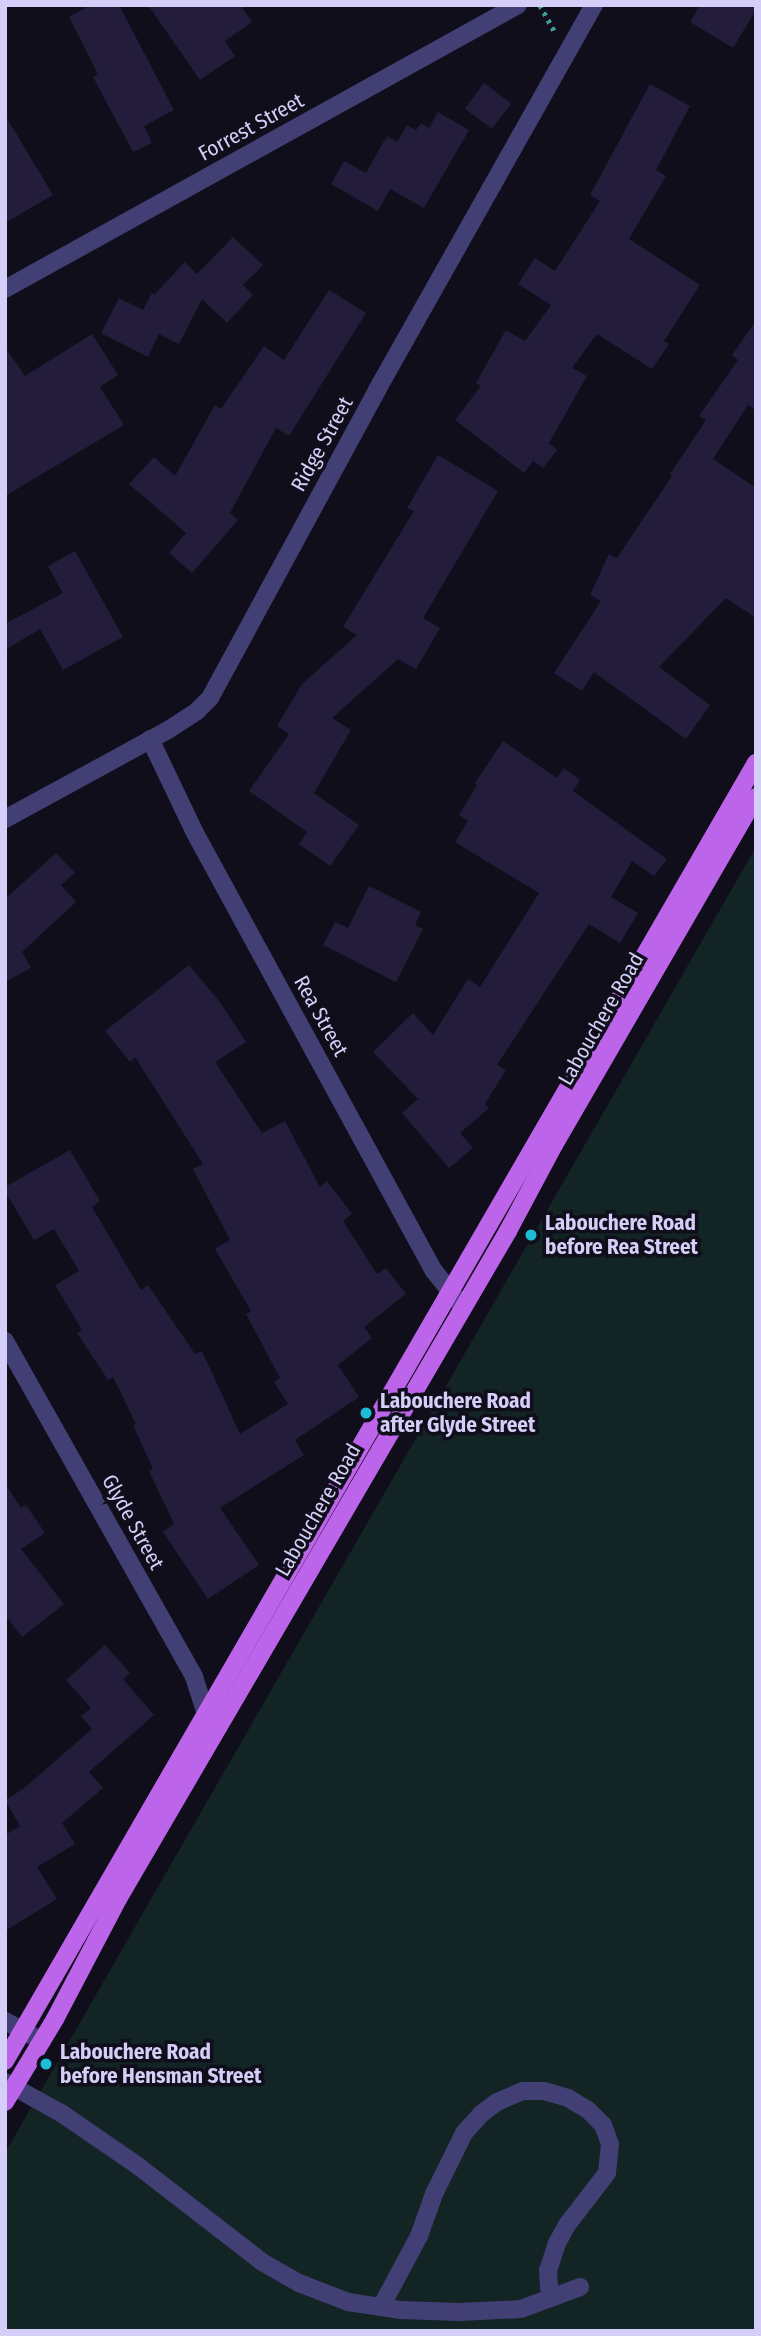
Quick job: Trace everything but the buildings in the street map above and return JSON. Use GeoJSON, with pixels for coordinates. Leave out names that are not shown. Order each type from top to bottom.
{"type":"FeatureCollection","features":[{"type":"Feature","properties":{"kind":"main road","name":"Labouchere Road"},"geometry":{"type":"LineString","coordinates":[[8,2090],[42,2041],[213,1718],[450,1292],[756,763]]}},
{"type":"Feature","properties":{"kind":"main road","name":"Labouchere Road"},"geometry":{"type":"LineString","coordinates":[[7,2055],[463,1307],[756,797]]}},
{"type":"Feature","properties":{"kind":"street","name":"Forrest Street"},"geometry":{"type":"LineString","coordinates":[[5,289],[518,5]]}},
{"type":"Feature","properties":{"kind":"street","name":"Ridge Street"},"geometry":{"type":"LineString","coordinates":[[5,820],[183,721],[210,698],[377,390],[594,5]]}},
{"type":"Feature","properties":{"kind":"street","name":"Rea Street"},"geometry":{"type":"LineString","coordinates":[[150,739],[215,870],[434,1271],[463,1307]]}},
{"type":"Feature","properties":{"kind":"street","name":"Glyde Street"},"geometry":{"type":"LineString","coordinates":[[5,1341],[194,1677],[213,1718]]}},
{"type":"Feature","properties":{"kind":"street"},"geometry":{"type":"LineString","coordinates":[[5,2021],[42,2041]]}},
{"type":"Feature","properties":{"kind":"street"},"geometry":{"type":"LineString","coordinates":[[7,2055],[29,2062]]}},
{"type":"Feature","properties":{"kind":"street"},"geometry":{"type":"LineString","coordinates":[[8,2090],[61,2113],[138,2166],[262,2262],[299,2283],[348,2302],[460,2312],[521,2309],[580,2287]]}},
{"type":"Feature","properties":{"kind":"street"},"geometry":{"type":"LineString","coordinates":[[381,2307],[419,2236],[434,2194],[464,2133],[481,2114],[497,2102],[523,2091],[544,2091],[568,2098],[588,2110],[603,2125],[610,2144],[607,2173],[557,2243],[548,2270],[549,2287],[554,2297]]}},
{"type":"Feature","properties":{"kind":"path"},"geometry":{"type":"LineString","coordinates":[[540,5],[557,35]]}},
{"type":"Feature","properties":{"kind":"shaded area"},"geometry":{"type":"Polygon","coordinates":[[[756,847],[756,2331],[5,2331],[5,2153],[756,847]]]}},
{"type":"Feature","properties":{"kind":"place","name":"Labouchere Road before Rea Street"},"geometry":{"type":"Point","coordinates":[531,1235]}},
{"type":"Feature","properties":{"kind":"place","name":"Labouchere Road after Glyde Street"},"geometry":{"type":"Point","coordinates":[366,1413]}},
{"type":"Feature","properties":{"kind":"place","name":"Labouchere Road before Hensman Street"},"geometry":{"type":"Point","coordinates":[46,2064]}}]}
